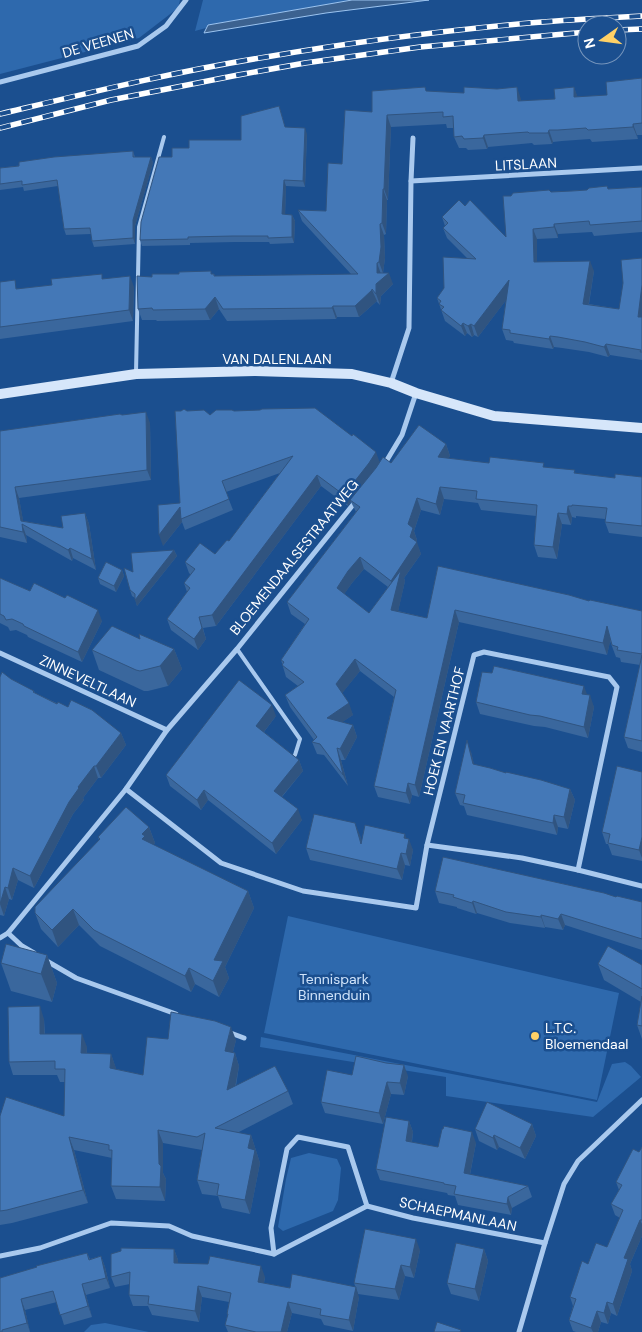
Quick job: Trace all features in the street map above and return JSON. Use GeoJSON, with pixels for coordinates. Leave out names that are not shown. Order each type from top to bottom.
{"type":"FeatureCollection","features":[{"type":"Feature","properties":{"kind":"street","name":"DE VEENEN"},"geometry":{"type":"LineString","coordinates":[[0,82],[138,46],[166,26],[186,0]]}},
{"type":"Feature","properties":{"kind":"street"},"geometry":{"type":"LineString","coordinates":[[391,383],[409,328],[411,181],[414,138]]}},
{"type":"Feature","properties":{"kind":"street","name":"LITSLAAN"},"geometry":{"type":"LineString","coordinates":[[411,181],[642,168]]}},
{"type":"Feature","properties":{"kind":"street","name":"VAN DALENLAAN"},"geometry":{"type":"LineString","coordinates":[[0,394],[136,374],[255,371],[352,374],[391,383],[416,393]]}},
{"type":"Feature","properties":{"kind":"street"},"geometry":{"type":"LineString","coordinates":[[382,468],[402,435],[416,393],[494,416],[642,428]]}},
{"type":"Feature","properties":{"kind":"street","name":"BLOEMENDAALSESTRAATWEG"},"geometry":{"type":"LineString","coordinates":[[0,938],[8,933],[126,789],[166,730],[237,649],[358,499]]}},
{"type":"Feature","properties":{"kind":"street","name":"HOEK EN VAARTHOF"},"geometry":{"type":"LineString","coordinates":[[126,789],[221,863],[303,891],[416,908],[427,845],[474,656],[484,652],[609,677],[617,687],[578,870]]}},
{"type":"Feature","properties":{"kind":"street","name":"ZINNEVELTLAAN"},"geometry":{"type":"LineString","coordinates":[[0,653],[166,730]]}},
{"type":"Feature","properties":{"kind":"street"},"geometry":{"type":"LineString","coordinates":[[427,845],[522,858],[642,886]]}},
{"type":"Feature","properties":{"kind":"street"},"geometry":{"type":"LineString","coordinates":[[8,933],[22,946],[76,978],[179,1015]]}},
{"type":"Feature","properties":{"kind":"street"},"geometry":{"type":"LineString","coordinates":[[226,1032],[244,1038]]}},
{"type":"Feature","properties":{"kind":"street"},"geometry":{"type":"LineString","coordinates":[[519,1332],[564,1184],[578,1161],[642,1100]]}},
{"type":"Feature","properties":{"kind":"street"},"geometry":{"type":"LineString","coordinates":[[0,1256],[40,1248],[111,1223],[169,1226],[192,1236],[274,1254],[366,1206],[348,1147],[298,1136],[287,1149],[271,1228],[274,1254]]}},
{"type":"Feature","properties":{"kind":"street","name":"SCHAEPMANLAAN"},"geometry":{"type":"LineString","coordinates":[[366,1206],[413,1218],[545,1243]]}},
{"type":"Feature","properties":{"kind":"lane"},"geometry":{"type":"LineString","coordinates":[[136,374],[139,227],[164,136]]}},
{"type":"Feature","properties":{"kind":"lane","name":"BLOEMENDAALSESTRAATWEG"},"geometry":{"type":"LineString","coordinates":[[237,649],[300,738],[295,756]]}},
{"type":"Feature","properties":{"kind":"green space"},"geometry":{"type":"Polygon","coordinates":[[[0,0],[180,0],[178,8],[139,38],[0,74],[0,0]]]}},
{"type":"Feature","properties":{"kind":"green space"},"geometry":{"type":"Polygon","coordinates":[[[203,0],[352,0],[208,25],[206,28],[195,31],[203,0]]]}},
{"type":"Feature","properties":{"kind":"green space","name":"Tennispark Binnenduin"},"geometry":{"type":"Polygon","coordinates":[[[288,916],[619,993],[597,1100],[264,1033],[288,916]]]}},
{"type":"Feature","properties":{"kind":"green space"},"geometry":{"type":"Polygon","coordinates":[[[261,1037],[597,1102],[612,1064],[625,1062],[641,1077],[593,1117],[446,1096],[446,1077],[260,1047],[261,1037]]]}},
{"type":"Feature","properties":{"kind":"green space"},"geometry":{"type":"Polygon","coordinates":[[[309,1153],[337,1159],[341,1168],[338,1200],[333,1211],[283,1231],[278,1227],[291,1158],[309,1153]]]}},
{"type":"Feature","properties":{"kind":"green space"},"geometry":{"type":"Polygon","coordinates":[[[105,1323],[149,1332],[84,1332],[91,1325],[105,1323]]]}},
{"type":"Feature","properties":{"kind":"shaded area"},"geometry":{"type":"Polygon","coordinates":[[[352,0],[429,0],[326,13],[204,33],[208,25],[352,0]]]}},
{"type":"Feature","properties":{"kind":"building"},"geometry":{"type":"Polygon","coordinates":[[[642,78],[642,123],[633,124],[633,127],[549,130],[548,133],[528,132],[484,135],[483,138],[464,139],[462,136],[454,137],[453,116],[443,117],[443,112],[387,115],[382,223],[380,224],[381,247],[379,262],[377,263],[377,273],[389,273],[376,284],[376,294],[372,289],[355,306],[223,309],[215,297],[205,309],[138,309],[137,276],[152,277],[152,274],[211,271],[211,274],[214,274],[214,276],[358,274],[298,210],[326,211],[328,163],[342,164],[345,110],[372,112],[372,91],[425,87],[426,91],[464,93],[464,87],[497,89],[517,87],[518,101],[555,99],[554,89],[574,87],[574,97],[607,95],[606,82],[642,78]]]}},
{"type":"Feature","properties":{"kind":"building"},"geometry":{"type":"Polygon","coordinates":[[[279,106],[285,127],[305,128],[303,181],[284,180],[282,214],[292,215],[292,237],[233,236],[140,240],[141,222],[159,157],[172,157],[172,148],[189,148],[189,140],[241,140],[241,116],[279,106]]]}},
{"type":"Feature","properties":{"kind":"building"},"geometry":{"type":"Polygon","coordinates":[[[133,151],[133,157],[151,157],[133,220],[133,238],[92,241],[90,228],[64,229],[57,180],[22,185],[22,181],[0,184],[0,168],[19,166],[19,162],[54,157],[133,151]]]}},
{"type":"Feature","properties":{"kind":"building"},"geometry":{"type":"Polygon","coordinates":[[[607,186],[608,189],[642,187],[642,221],[590,225],[589,221],[554,224],[554,227],[533,229],[534,262],[590,261],[583,304],[619,309],[623,283],[621,260],[642,258],[642,285],[638,317],[642,317],[642,352],[640,352],[641,350],[606,344],[604,347],[558,337],[550,336],[549,339],[510,333],[510,330],[502,329],[509,280],[474,326],[471,324],[468,326],[463,323],[461,326],[441,310],[444,307],[439,304],[441,301],[437,298],[444,288],[443,257],[476,259],[443,228],[448,223],[442,217],[459,200],[465,206],[470,200],[506,237],[503,196],[511,196],[513,193],[549,190],[551,192],[587,190],[589,188],[607,186]]]}},
{"type":"Feature","properties":{"kind":"building"},"geometry":{"type":"Polygon","coordinates":[[[102,274],[102,279],[130,276],[129,310],[0,327],[0,282],[15,280],[16,289],[52,285],[51,279],[102,274]]]}},
{"type":"Feature","properties":{"kind":"building"},"geometry":{"type":"Polygon","coordinates":[[[315,408],[376,452],[344,495],[317,475],[212,615],[199,617],[202,628],[194,639],[167,619],[190,588],[184,583],[195,569],[185,562],[200,543],[215,554],[227,540],[229,541],[293,456],[222,481],[229,499],[181,519],[180,507],[159,535],[158,505],[180,503],[175,411],[184,409],[187,411],[204,410],[210,415],[216,410],[315,408]]]}},
{"type":"Feature","properties":{"kind":"building"},"geometry":{"type":"Polygon","coordinates":[[[146,412],[147,470],[15,487],[21,521],[63,528],[61,516],[85,513],[92,559],[70,548],[68,550],[22,524],[23,532],[0,527],[0,431],[146,412]]]}},
{"type":"Feature","properties":{"kind":"building"},"geometry":{"type":"Polygon","coordinates":[[[419,425],[446,444],[438,457],[489,463],[490,457],[544,463],[543,467],[575,470],[574,473],[615,478],[615,474],[642,477],[642,526],[605,522],[607,508],[572,505],[568,506],[567,514],[558,513],[553,547],[534,545],[537,505],[476,499],[477,491],[440,487],[436,504],[417,498],[408,524],[413,528],[410,537],[417,542],[391,581],[360,557],[337,588],[369,613],[401,570],[391,610],[427,618],[438,566],[589,601],[642,611],[642,654],[617,650],[618,647],[612,645],[607,626],[603,643],[455,610],[415,785],[408,783],[406,793],[374,786],[396,690],[355,659],[336,684],[349,703],[327,718],[353,725],[340,749],[337,748],[343,775],[320,744],[312,742],[317,737],[285,695],[304,682],[282,665],[284,662],[281,660],[309,619],[287,602],[360,507],[350,500],[383,457],[391,463],[419,425]]]}},
{"type":"Feature","properties":{"kind":"building"},"geometry":{"type":"Polygon","coordinates":[[[174,550],[135,600],[135,594],[130,590],[124,568],[133,572],[131,553],[174,550]]]}},
{"type":"Feature","properties":{"kind":"building"},"geometry":{"type":"Polygon","coordinates":[[[106,562],[122,570],[114,586],[98,578],[106,562]]]}},
{"type":"Feature","properties":{"kind":"building"},"geometry":{"type":"Polygon","coordinates":[[[0,578],[30,591],[34,583],[65,598],[67,595],[98,610],[78,652],[12,619],[6,620],[0,614],[0,578]]]}},
{"type":"Feature","properties":{"kind":"building"},"geometry":{"type":"Polygon","coordinates":[[[112,626],[140,639],[139,634],[174,649],[160,666],[140,671],[136,670],[92,650],[112,626]]]}},
{"type":"Feature","properties":{"kind":"building"},"geometry":{"type":"Polygon","coordinates":[[[642,655],[642,741],[624,737],[642,655]]]}},
{"type":"Feature","properties":{"kind":"building"},"geometry":{"type":"Polygon","coordinates":[[[494,666],[584,686],[582,694],[590,695],[584,727],[476,702],[482,672],[492,673],[494,666]]]}},
{"type":"Feature","properties":{"kind":"building"},"geometry":{"type":"Polygon","coordinates":[[[2,672],[33,692],[57,704],[58,702],[68,707],[71,700],[92,710],[121,733],[78,787],[30,876],[13,868],[8,888],[5,887],[0,904],[0,677],[2,672]]]}},
{"type":"Feature","properties":{"kind":"building"},"geometry":{"type":"Polygon","coordinates":[[[239,680],[272,705],[256,726],[299,760],[274,791],[298,809],[272,843],[204,790],[197,800],[166,775],[239,680]]]}},
{"type":"Feature","properties":{"kind":"building"},"geometry":{"type":"Polygon","coordinates":[[[467,740],[473,764],[570,789],[564,817],[554,815],[553,823],[463,803],[465,795],[455,793],[467,740]]]}},
{"type":"Feature","properties":{"kind":"building"},"geometry":{"type":"Polygon","coordinates":[[[617,766],[642,772],[642,837],[639,850],[608,843],[610,834],[602,832],[617,766]]]}},
{"type":"Feature","properties":{"kind":"building"},"geometry":{"type":"Polygon","coordinates":[[[126,807],[149,827],[142,834],[145,836],[142,839],[248,891],[214,960],[223,961],[213,981],[189,968],[185,976],[94,930],[73,909],[52,930],[35,913],[35,907],[100,839],[98,837],[126,807]]]}},
{"type":"Feature","properties":{"kind":"building"},"geometry":{"type":"Polygon","coordinates":[[[314,814],[355,823],[361,844],[365,825],[405,834],[404,838],[409,839],[406,854],[401,853],[397,869],[306,848],[314,814]]]}},
{"type":"Feature","properties":{"kind":"building"},"geometry":{"type":"Polygon","coordinates":[[[443,857],[642,902],[642,939],[561,914],[558,919],[541,915],[541,917],[506,912],[473,901],[472,903],[453,897],[454,895],[435,891],[443,857]]]}},
{"type":"Feature","properties":{"kind":"building"},"geometry":{"type":"Polygon","coordinates":[[[6,944],[47,955],[41,974],[1,963],[6,944]]]}},
{"type":"Feature","properties":{"kind":"building"},"geometry":{"type":"Polygon","coordinates":[[[608,946],[642,965],[642,989],[598,964],[608,946]]]}},
{"type":"Feature","properties":{"kind":"building"},"geometry":{"type":"Polygon","coordinates":[[[642,996],[642,1026],[637,1025],[642,996]]]}},
{"type":"Feature","properties":{"kind":"building"},"geometry":{"type":"Polygon","coordinates":[[[40,1006],[40,1034],[82,1034],[81,1053],[111,1054],[110,1068],[143,1075],[147,1037],[168,1039],[171,1012],[215,1021],[231,1027],[225,1051],[235,1053],[227,1090],[275,1066],[288,1091],[215,1128],[251,1135],[248,1148],[255,1150],[245,1200],[217,1195],[219,1184],[197,1180],[205,1133],[197,1137],[158,1130],[159,1164],[161,1166],[160,1187],[111,1186],[112,1150],[109,1150],[109,1145],[69,1137],[83,1190],[0,1211],[0,1116],[6,1097],[64,1116],[65,1069],[55,1069],[55,1061],[9,1062],[8,1007],[40,1006]]]}},
{"type":"Feature","properties":{"kind":"building"},"geometry":{"type":"Polygon","coordinates":[[[356,1056],[404,1065],[400,1083],[387,1082],[379,1113],[321,1102],[327,1070],[352,1075],[356,1056]]]}},
{"type":"Feature","properties":{"kind":"building"},"geometry":{"type":"Polygon","coordinates":[[[487,1102],[532,1124],[520,1148],[494,1135],[493,1138],[475,1129],[487,1102]]]}},
{"type":"Feature","properties":{"kind":"building"},"geometry":{"type":"Polygon","coordinates":[[[386,1117],[409,1121],[406,1141],[438,1147],[444,1126],[472,1132],[464,1173],[528,1186],[508,1197],[507,1204],[454,1194],[456,1186],[376,1169],[386,1117]]]}},
{"type":"Feature","properties":{"kind":"building"},"geometry":{"type":"Polygon","coordinates":[[[642,1147],[642,1220],[640,1220],[624,1258],[628,1259],[613,1304],[607,1302],[604,1313],[597,1311],[591,1328],[569,1320],[576,1299],[570,1297],[582,1261],[588,1264],[596,1243],[607,1247],[623,1210],[611,1204],[622,1185],[616,1182],[633,1149],[639,1152],[642,1147]]]}},
{"type":"Feature","properties":{"kind":"building"},"geometry":{"type":"Polygon","coordinates":[[[365,1229],[416,1239],[410,1267],[401,1265],[395,1289],[354,1283],[365,1229]]]}},
{"type":"Feature","properties":{"kind":"building"},"geometry":{"type":"Polygon","coordinates":[[[456,1243],[484,1249],[475,1289],[447,1283],[456,1243]]]}},
{"type":"Feature","properties":{"kind":"building"},"geometry":{"type":"Polygon","coordinates":[[[121,1248],[174,1249],[174,1263],[208,1264],[210,1256],[261,1266],[258,1282],[290,1288],[292,1274],[356,1287],[349,1320],[320,1315],[321,1309],[288,1302],[281,1332],[256,1332],[225,1325],[231,1293],[198,1286],[195,1311],[148,1304],[149,1296],[129,1295],[130,1272],[111,1277],[111,1254],[121,1251],[121,1248]]]}},
{"type":"Feature","properties":{"kind":"building"},"geometry":{"type":"Polygon","coordinates":[[[87,1253],[89,1260],[101,1256],[106,1278],[82,1284],[88,1306],[60,1315],[53,1291],[21,1299],[27,1323],[0,1332],[0,1278],[36,1266],[87,1253]]]}},
{"type":"Feature","properties":{"kind":"building"},"geometry":{"type":"Polygon","coordinates":[[[437,1322],[461,1330],[460,1332],[434,1332],[437,1322]]]}},
{"type":"Feature","properties":{"kind":"railway"},"geometry":{"type":"LineString","coordinates":[[0,114],[166,76],[331,46],[496,26],[642,16]]}},
{"type":"Feature","properties":{"kind":"railway"},"geometry":{"type":"LineString","coordinates":[[627,30],[642,29]]}},
{"type":"Feature","properties":{"kind":"railway"},"geometry":{"type":"LineString","coordinates":[[0,128],[111,100],[305,63],[420,47],[577,33]]}},
{"type":"Feature","properties":{"kind":"place","name":"L.T.C. Bloemendaal"},"geometry":{"type":"Point","coordinates":[535,1036]}}]}
